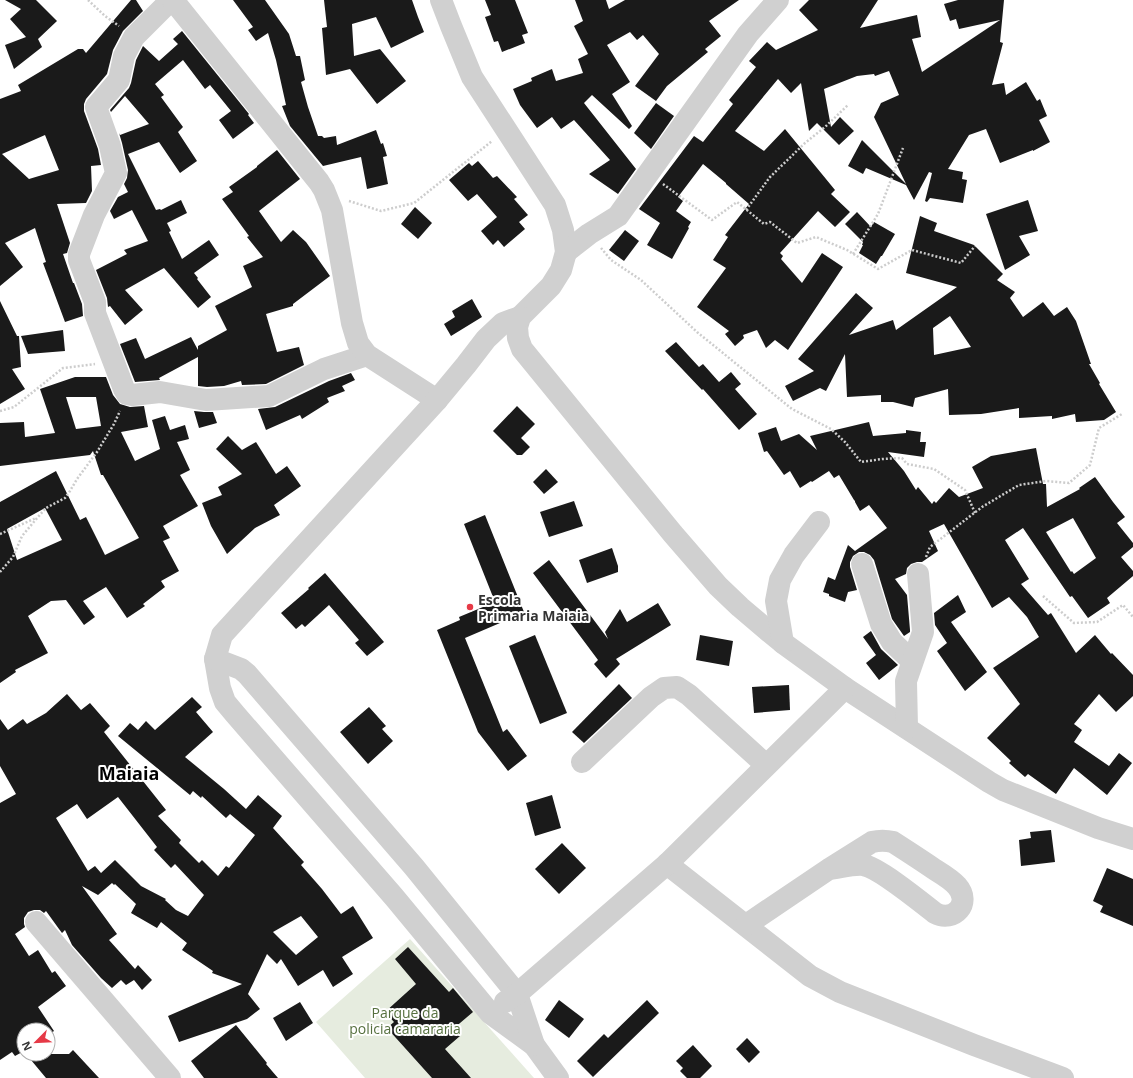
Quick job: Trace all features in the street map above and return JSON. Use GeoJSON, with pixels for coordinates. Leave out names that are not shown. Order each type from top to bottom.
{"type":"FeatureCollection","features":[{"type":"Feature","properties":{"kind":"street"},"geometry":{"type":"LineString","coordinates":[[367,356],[324,370],[269,396],[206,400],[160,392],[132,395],[127,394],[124,389],[95,313],[95,302],[79,260],[79,254],[94,215],[116,173],[110,146],[96,107],[119,80],[124,56],[134,37],[172,0],[314,175],[324,190],[332,210],[352,323],[358,343],[367,356],[437,400]]}},
{"type":"Feature","properties":{"kind":"street"},"geometry":{"type":"LineString","coordinates":[[441,0],[472,76],[554,205],[563,230],[566,252],[561,270],[551,286],[520,317],[503,323],[486,339],[437,400],[222,634],[215,659],[220,688],[225,702],[394,897],[490,1013],[534,1045]]}},
{"type":"Feature","properties":{"kind":"street"},"geometry":{"type":"LineString","coordinates":[[566,252],[589,234],[618,216],[748,34],[778,0]]}},
{"type":"Feature","properties":{"kind":"street"},"geometry":{"type":"LineString","coordinates":[[520,317],[517,327],[518,338],[522,349],[718,586],[745,611],[783,643],[845,688],[989,782],[1003,790],[1098,828],[1133,839]]}},
{"type":"Feature","properties":{"kind":"street"},"geometry":{"type":"LineString","coordinates":[[783,643],[776,601],[780,580],[794,555],[819,522]]}},
{"type":"Feature","properties":{"kind":"street"},"geometry":{"type":"LineString","coordinates":[[862,564],[881,624],[892,642],[912,661]]}},
{"type":"Feature","properties":{"kind":"street"},"geometry":{"type":"LineString","coordinates":[[907,728],[906,681],[912,661],[924,632],[918,574]]}},
{"type":"Feature","properties":{"kind":"street"},"geometry":{"type":"LineString","coordinates":[[215,659],[241,669],[247,674],[414,867],[517,994],[534,1045],[558,1078]]}},
{"type":"Feature","properties":{"kind":"street"},"geometry":{"type":"LineString","coordinates":[[582,762],[651,697],[664,688],[677,687],[689,694],[766,765]]}},
{"type":"Feature","properties":{"kind":"street"},"geometry":{"type":"LineString","coordinates":[[490,1013],[517,994],[667,864],[845,688]]}},
{"type":"Feature","properties":{"kind":"street"},"geometry":{"type":"LineString","coordinates":[[746,925],[829,869],[872,842],[879,840],[893,842],[944,876],[957,886],[963,900],[955,913],[949,916],[941,916],[892,881],[867,866],[862,865],[829,869]]}},
{"type":"Feature","properties":{"kind":"street"},"geometry":{"type":"LineString","coordinates":[[667,864],[810,976],[840,992],[1063,1078]]}},
{"type":"Feature","properties":{"kind":"street"},"geometry":{"type":"LineString","coordinates":[[36,922],[170,1078]]}},
{"type":"Feature","properties":{"kind":"path"},"geometry":{"type":"LineString","coordinates":[[88,0],[105,16],[134,37]]}},
{"type":"Feature","properties":{"kind":"path"},"geometry":{"type":"LineString","coordinates":[[746,210],[770,177],[805,143],[826,127],[848,105]]}},
{"type":"Feature","properties":{"kind":"path"},"geometry":{"type":"LineString","coordinates":[[324,190],[344,199],[381,211],[414,203],[506,129]]}},
{"type":"Feature","properties":{"kind":"path"},"geometry":{"type":"LineString","coordinates":[[853,254],[878,214],[903,148]]}},
{"type":"Feature","properties":{"kind":"path"},"geometry":{"type":"LineString","coordinates":[[648,173],[712,220],[737,202],[764,224],[770,222],[797,243],[816,237],[847,250],[878,269],[912,250],[961,263],[975,246]]}},
{"type":"Feature","properties":{"kind":"path"},"geometry":{"type":"LineString","coordinates":[[589,234],[610,260],[641,280],[697,332],[792,409],[831,429],[845,442],[861,462],[902,458],[907,464],[934,469],[965,490],[975,513]]}},
{"type":"Feature","properties":{"kind":"path"},"geometry":{"type":"LineString","coordinates":[[0,411],[14,407],[62,368],[113,361]]}},
{"type":"Feature","properties":{"kind":"path"},"geometry":{"type":"LineString","coordinates":[[0,572],[13,558],[22,536],[38,517],[46,508],[65,498],[70,491],[114,424],[127,394]]}},
{"type":"Feature","properties":{"kind":"path"},"geometry":{"type":"LineString","coordinates":[[918,574],[930,547],[988,503],[1019,485],[1046,481],[1069,483],[1090,464],[1099,428],[1122,414]]}},
{"type":"Feature","properties":{"kind":"path"},"geometry":{"type":"LineString","coordinates":[[0,534],[38,517]]}},
{"type":"Feature","properties":{"kind":"path"},"geometry":{"type":"LineString","coordinates":[[1043,596],[1074,623],[1097,622],[1123,605],[1133,617]]}},
{"type":"Feature","properties":{"kind":"green space","name":"Parque da policia camararia"},"geometry":{"type":"Polygon","coordinates":[[[410,939],[534,1078],[365,1078],[316,1022],[410,939]]]}},
{"type":"Feature","properties":{"kind":"building"},"geometry":{"type":"Polygon","coordinates":[[[5,0],[36,0],[57,21],[38,39],[42,47],[14,69],[5,45],[26,37],[10,19],[21,9],[5,0]]]}},
{"type":"Feature","properties":{"kind":"building"},"geometry":{"type":"Polygon","coordinates":[[[131,0],[136,0],[143,11],[123,31],[113,50],[107,74],[86,99],[84,104],[84,111],[98,149],[101,165],[91,166],[92,191],[86,203],[57,204],[70,243],[67,253],[63,254],[82,304],[83,316],[65,322],[43,263],[46,262],[35,228],[5,243],[23,267],[0,286],[0,99],[21,91],[18,85],[78,49],[83,49],[86,53],[131,0]],[[45,135],[2,154],[29,179],[59,170],[45,135]]]}},
{"type":"Feature","properties":{"kind":"building"},"geometry":{"type":"Polygon","coordinates":[[[233,0],[265,0],[289,34],[296,56],[300,56],[305,80],[301,82],[318,136],[322,136],[324,138],[336,136],[337,145],[376,130],[381,144],[383,143],[387,156],[383,157],[388,184],[367,189],[361,157],[323,166],[290,126],[282,106],[286,105],[276,60],[268,33],[256,41],[248,30],[253,27],[233,0]]]}},
{"type":"Feature","properties":{"kind":"building"},"geometry":{"type":"Polygon","coordinates":[[[324,0],[412,0],[424,32],[391,48],[376,17],[352,24],[354,56],[380,49],[406,81],[377,104],[350,69],[326,75],[322,28],[327,27],[324,0]]]}},
{"type":"Feature","properties":{"kind":"building"},"geometry":{"type":"Polygon","coordinates":[[[485,0],[515,0],[528,33],[522,35],[525,43],[502,52],[498,41],[494,42],[485,17],[491,15],[485,0]]]}},
{"type":"Feature","properties":{"kind":"building"},"geometry":{"type":"Polygon","coordinates":[[[575,0],[606,0],[609,9],[625,0],[739,0],[709,21],[721,36],[705,49],[708,52],[667,86],[656,101],[635,86],[659,54],[643,35],[637,40],[630,32],[607,45],[630,82],[612,94],[632,126],[629,129],[592,95],[584,103],[636,169],[618,194],[589,174],[610,160],[574,120],[561,129],[552,117],[537,128],[520,105],[513,89],[532,81],[531,78],[552,69],[556,81],[583,73],[578,59],[588,54],[574,26],[583,21],[575,0]]]}},
{"type":"Feature","properties":{"kind":"building"},"geometry":{"type":"Polygon","coordinates":[[[809,0],[878,0],[860,28],[917,15],[921,37],[912,39],[922,72],[1000,20],[959,29],[956,19],[950,21],[944,4],[958,0],[1004,0],[1000,42],[1003,43],[992,85],[1004,83],[1006,95],[1026,82],[1037,101],[1040,99],[1047,116],[1039,120],[1050,142],[1033,151],[1000,163],[986,129],[969,135],[948,169],[963,172],[962,179],[967,180],[963,203],[930,198],[927,202],[925,201],[932,173],[929,172],[914,200],[906,185],[866,168],[863,174],[848,166],[862,140],[906,184],[874,117],[881,103],[899,95],[889,71],[875,76],[874,74],[857,76],[824,89],[831,127],[840,117],[854,131],[839,145],[817,123],[809,131],[801,83],[791,93],[778,79],[735,131],[764,151],[785,129],[835,190],[831,194],[850,212],[835,227],[818,211],[780,253],[783,256],[781,259],[802,283],[822,253],[843,267],[788,350],[775,340],[766,348],[757,330],[743,335],[744,338],[735,346],[725,334],[729,331],[697,307],[726,268],[713,260],[728,237],[725,235],[749,204],[703,164],[678,197],[683,201],[676,211],[691,222],[672,259],[647,245],[660,223],[639,209],[694,136],[703,142],[733,104],[729,100],[756,67],[749,61],[767,42],[776,50],[818,30],[799,10],[809,0]]]}},
{"type":"Feature","properties":{"kind":"building"},"geometry":{"type":"Polygon","coordinates":[[[182,31],[249,114],[248,115],[254,123],[233,139],[219,120],[231,111],[210,85],[205,89],[183,60],[155,84],[164,95],[161,97],[183,127],[178,132],[197,161],[180,173],[159,142],[128,154],[156,210],[161,210],[181,200],[187,213],[167,223],[171,231],[169,232],[182,259],[209,240],[219,255],[194,273],[211,297],[198,308],[164,268],[125,290],[143,310],[125,325],[110,306],[108,307],[107,298],[96,270],[127,254],[124,250],[148,241],[132,210],[114,219],[110,211],[118,197],[128,192],[124,184],[127,178],[128,170],[119,133],[120,135],[149,124],[125,96],[111,112],[110,110],[129,88],[136,60],[143,46],[159,61],[178,44],[173,39],[182,31]]]}},
{"type":"Feature","properties":{"kind":"building"},"geometry":{"type":"Polygon","coordinates":[[[656,103],[674,116],[651,149],[634,133],[656,103]]]}},
{"type":"Feature","properties":{"kind":"building"},"geometry":{"type":"Polygon","coordinates":[[[277,150],[300,179],[259,211],[281,242],[293,230],[306,242],[330,276],[293,304],[293,306],[266,314],[277,352],[299,347],[304,365],[266,384],[242,385],[241,381],[224,386],[207,387],[198,386],[198,357],[159,378],[160,380],[135,382],[120,344],[136,338],[145,359],[191,337],[198,350],[198,346],[227,330],[215,306],[252,287],[243,266],[263,257],[247,237],[249,236],[222,199],[233,192],[229,187],[257,167],[277,150]]]}},
{"type":"Feature","properties":{"kind":"building"},"geometry":{"type":"Polygon","coordinates":[[[478,161],[493,178],[497,176],[517,197],[514,199],[528,215],[519,222],[525,229],[504,247],[498,240],[493,245],[481,231],[497,217],[477,194],[468,201],[449,180],[469,163],[472,166],[478,161]]]}},
{"type":"Feature","properties":{"kind":"building"},"geometry":{"type":"Polygon","coordinates":[[[1028,200],[1038,231],[1019,236],[1030,255],[1005,270],[986,214],[1028,200]]]}},
{"type":"Feature","properties":{"kind":"building"},"geometry":{"type":"Polygon","coordinates":[[[415,207],[432,223],[418,239],[401,224],[415,207]]]}},
{"type":"Feature","properties":{"kind":"building"},"geometry":{"type":"Polygon","coordinates":[[[857,212],[871,227],[874,222],[895,234],[876,264],[859,253],[863,242],[845,224],[857,212]]]}},
{"type":"Feature","properties":{"kind":"building"},"geometry":{"type":"Polygon","coordinates":[[[920,216],[937,223],[934,231],[974,245],[1003,274],[997,280],[1015,292],[1010,298],[1023,317],[1043,302],[1054,316],[1067,307],[1076,321],[1091,364],[1089,364],[1116,412],[1104,420],[1076,422],[1075,414],[1052,419],[1052,416],[1019,418],[1019,408],[981,414],[949,415],[948,389],[915,398],[913,407],[893,402],[881,402],[881,395],[847,397],[845,354],[826,391],[820,388],[793,401],[785,386],[814,371],[798,359],[856,293],[873,308],[849,335],[893,320],[896,330],[957,287],[906,273],[920,216]],[[950,316],[933,328],[934,355],[971,347],[950,316]]]}},
{"type":"Feature","properties":{"kind":"building"},"geometry":{"type":"Polygon","coordinates":[[[625,230],[639,241],[624,261],[609,250],[625,230]]]}},
{"type":"Feature","properties":{"kind":"building"},"geometry":{"type":"Polygon","coordinates":[[[472,299],[482,317],[451,336],[444,324],[455,317],[452,311],[472,299]]]}},
{"type":"Feature","properties":{"kind":"building"},"geometry":{"type":"Polygon","coordinates":[[[0,301],[17,336],[19,336],[21,367],[12,369],[25,389],[0,404],[0,301]]]}},
{"type":"Feature","properties":{"kind":"building"},"geometry":{"type":"Polygon","coordinates":[[[63,330],[65,351],[28,354],[21,336],[63,330]]]}},
{"type":"Feature","properties":{"kind":"building"},"geometry":{"type":"Polygon","coordinates":[[[676,342],[699,367],[703,364],[719,382],[731,372],[741,384],[735,389],[757,414],[739,430],[703,389],[702,390],[665,351],[676,342]]]}},
{"type":"Feature","properties":{"kind":"building"},"geometry":{"type":"Polygon","coordinates":[[[351,373],[355,380],[342,386],[345,391],[327,398],[329,402],[302,419],[300,415],[266,430],[258,409],[275,407],[329,381],[351,373]]]}},
{"type":"Feature","properties":{"kind":"building"},"geometry":{"type":"Polygon","coordinates":[[[75,377],[106,377],[113,395],[120,404],[130,407],[144,406],[148,427],[121,432],[135,461],[160,449],[152,420],[165,416],[170,430],[185,425],[189,439],[177,442],[190,470],[180,475],[198,506],[163,526],[170,538],[163,541],[179,571],[161,581],[165,587],[143,604],[145,606],[127,618],[106,587],[83,601],[95,617],[84,625],[66,600],[51,601],[28,616],[48,653],[15,670],[16,672],[0,683],[0,502],[56,471],[80,520],[86,517],[105,555],[139,538],[103,475],[101,475],[93,451],[90,455],[0,466],[0,423],[24,422],[25,437],[55,433],[40,389],[75,377]],[[66,397],[76,429],[101,426],[96,397],[66,397]],[[45,508],[7,529],[17,560],[62,540],[45,508]]]}},
{"type":"Feature","properties":{"kind":"building"},"geometry":{"type":"Polygon","coordinates":[[[517,406],[535,424],[521,438],[530,447],[522,455],[517,455],[493,431],[517,406]]]}},
{"type":"Feature","properties":{"kind":"building"},"geometry":{"type":"Polygon","coordinates":[[[194,411],[213,412],[217,423],[199,428],[194,411]]]}},
{"type":"Feature","properties":{"kind":"building"},"geometry":{"type":"Polygon","coordinates":[[[869,422],[873,436],[906,433],[906,430],[921,432],[920,442],[926,442],[924,457],[888,452],[904,471],[916,490],[918,487],[932,504],[934,501],[936,503],[949,488],[959,497],[983,488],[972,467],[991,456],[1036,448],[1043,484],[1046,484],[1047,507],[1080,489],[1079,488],[1095,477],[1125,517],[1117,523],[1133,543],[1133,547],[1121,557],[1133,571],[1133,576],[1107,598],[1110,603],[1088,618],[1072,596],[1070,597],[1023,528],[1005,540],[1029,579],[1021,584],[1048,615],[1051,613],[1076,653],[1095,635],[1111,654],[1112,653],[1133,675],[1133,696],[1116,712],[1099,694],[1074,724],[1082,730],[1074,742],[1109,766],[1119,753],[1132,763],[1107,795],[1074,768],[1056,794],[1028,774],[1025,777],[1009,763],[1011,761],[987,738],[1020,704],[993,668],[1039,637],[1027,617],[1009,597],[992,608],[944,524],[929,531],[938,551],[922,562],[911,564],[907,568],[906,574],[895,579],[907,595],[910,632],[904,636],[892,619],[874,560],[870,555],[864,552],[859,552],[853,556],[850,562],[850,567],[857,590],[848,592],[845,602],[823,592],[828,577],[835,580],[848,545],[855,551],[887,528],[869,505],[860,511],[839,475],[834,478],[829,471],[800,488],[790,471],[784,475],[767,451],[764,452],[758,433],[776,427],[781,441],[799,434],[817,450],[810,436],[869,422]],[[1073,518],[1046,532],[1071,572],[1072,571],[1074,574],[1096,558],[1073,518]]]}},
{"type":"Feature","properties":{"kind":"building"},"geometry":{"type":"Polygon","coordinates":[[[228,436],[242,450],[256,442],[276,474],[287,466],[301,486],[274,505],[280,515],[255,528],[227,554],[211,526],[202,503],[222,495],[218,487],[242,474],[216,449],[228,436]]]}},
{"type":"Feature","properties":{"kind":"building"},"geometry":{"type":"Polygon","coordinates":[[[546,469],[558,482],[544,494],[533,482],[546,469]]]}},
{"type":"Feature","properties":{"kind":"building"},"geometry":{"type":"Polygon","coordinates":[[[574,501],[583,526],[549,537],[540,512],[574,501]]]}},
{"type":"Feature","properties":{"kind":"building"},"geometry":{"type":"Polygon","coordinates":[[[485,515],[524,612],[465,638],[503,732],[507,729],[527,756],[508,771],[478,732],[437,630],[460,620],[459,617],[495,602],[464,524],[485,515]]]}},
{"type":"Feature","properties":{"kind":"building"},"geometry":{"type":"Polygon","coordinates":[[[612,548],[618,566],[618,572],[587,583],[579,560],[612,548]]]}},
{"type":"Feature","properties":{"kind":"building"},"geometry":{"type":"Polygon","coordinates":[[[549,560],[608,639],[605,632],[620,609],[627,622],[658,603],[671,625],[616,659],[620,664],[606,678],[594,664],[598,660],[533,573],[549,560]]]}},
{"type":"Feature","properties":{"kind":"building"},"geometry":{"type":"Polygon","coordinates":[[[325,573],[384,642],[367,656],[355,643],[359,640],[329,605],[305,627],[302,624],[296,629],[281,613],[325,573]]]}},
{"type":"Feature","properties":{"kind":"building"},"geometry":{"type":"Polygon","coordinates":[[[958,595],[966,612],[951,622],[987,672],[965,691],[937,651],[947,643],[935,625],[934,613],[958,595]]]}},
{"type":"Feature","properties":{"kind":"building"},"geometry":{"type":"Polygon","coordinates":[[[871,631],[881,649],[898,665],[879,680],[866,663],[876,655],[863,637],[871,631]]]}},
{"type":"Feature","properties":{"kind":"building"},"geometry":{"type":"Polygon","coordinates":[[[535,635],[567,713],[540,724],[509,646],[535,635]]]}},
{"type":"Feature","properties":{"kind":"building"},"geometry":{"type":"Polygon","coordinates":[[[700,635],[733,641],[729,666],[696,660],[700,635]]]}},
{"type":"Feature","properties":{"kind":"building"},"geometry":{"type":"Polygon","coordinates":[[[619,684],[632,698],[584,743],[572,732],[619,684]]]}},
{"type":"Feature","properties":{"kind":"building"},"geometry":{"type":"Polygon","coordinates":[[[789,685],[790,710],[754,713],[752,687],[789,685]]]}},
{"type":"Feature","properties":{"kind":"building"},"geometry":{"type":"Polygon","coordinates":[[[67,694],[81,710],[90,703],[110,726],[104,732],[166,810],[158,816],[181,840],[179,843],[199,863],[202,860],[218,876],[226,866],[229,868],[255,835],[230,814],[226,818],[202,796],[201,798],[193,791],[190,795],[118,736],[130,723],[138,730],[146,721],[155,730],[192,697],[202,707],[196,712],[213,732],[185,757],[246,809],[258,795],[282,816],[273,828],[304,862],[301,865],[341,914],[353,906],[373,938],[342,957],[353,974],[333,987],[323,970],[298,986],[281,959],[277,964],[267,954],[248,994],[260,1009],[247,1019],[179,1042],[168,1016],[242,984],[212,973],[213,971],[182,950],[187,943],[161,922],[157,928],[131,913],[136,904],[115,884],[114,885],[112,883],[98,895],[82,886],[117,934],[109,940],[135,969],[138,965],[152,980],[142,990],[134,980],[126,985],[121,980],[112,988],[101,978],[72,945],[65,930],[62,933],[46,911],[44,913],[40,910],[28,912],[24,918],[25,927],[15,934],[29,956],[38,950],[52,973],[55,971],[66,986],[38,1007],[48,1022],[16,1022],[16,1055],[12,1052],[0,1060],[0,803],[16,794],[0,766],[0,719],[8,730],[23,719],[27,724],[46,713],[67,694]],[[118,797],[87,819],[77,804],[56,818],[88,871],[95,866],[101,873],[115,860],[141,886],[166,899],[165,900],[176,910],[188,916],[204,895],[175,864],[171,868],[154,850],[157,847],[118,797]],[[301,916],[273,932],[296,955],[318,937],[301,916]]]}},
{"type":"Feature","properties":{"kind":"building"},"geometry":{"type":"Polygon","coordinates":[[[369,707],[386,726],[382,729],[393,741],[368,764],[340,732],[369,707]]]}},
{"type":"Feature","properties":{"kind":"building"},"geometry":{"type":"Polygon","coordinates":[[[552,795],[561,828],[535,836],[526,803],[552,795]]]}},
{"type":"Feature","properties":{"kind":"building"},"geometry":{"type":"Polygon","coordinates":[[[1051,830],[1055,862],[1021,866],[1019,840],[1031,838],[1030,832],[1051,830]]]}},
{"type":"Feature","properties":{"kind":"building"},"geometry":{"type":"Polygon","coordinates":[[[562,843],[586,868],[559,894],[535,869],[562,843]]]}},
{"type":"Feature","properties":{"kind":"building"},"geometry":{"type":"Polygon","coordinates":[[[1107,868],[1133,879],[1133,926],[1100,912],[1103,906],[1093,901],[1107,868]]]}},
{"type":"Feature","properties":{"kind":"building"},"geometry":{"type":"Polygon","coordinates":[[[408,947],[449,992],[453,988],[473,1012],[453,1029],[460,1036],[445,1049],[471,1078],[432,1078],[387,1028],[394,1022],[385,1012],[416,984],[395,959],[408,947]]]}},
{"type":"Feature","properties":{"kind":"building"},"geometry":{"type":"Polygon","coordinates":[[[559,1000],[584,1019],[569,1038],[545,1020],[559,1000]]]}},
{"type":"Feature","properties":{"kind":"building"},"geometry":{"type":"Polygon","coordinates":[[[647,1000],[659,1013],[593,1077],[577,1061],[604,1034],[608,1038],[647,1000]]]}},
{"type":"Feature","properties":{"kind":"building"},"geometry":{"type":"Polygon","coordinates":[[[300,1002],[313,1023],[286,1041],[273,1018],[300,1002]]]}},
{"type":"Feature","properties":{"kind":"building"},"geometry":{"type":"Polygon","coordinates":[[[236,1025],[278,1078],[204,1078],[191,1061],[236,1025]]]}},
{"type":"Feature","properties":{"kind":"building"},"geometry":{"type":"Polygon","coordinates":[[[747,1038],[760,1052],[749,1063],[736,1049],[747,1038]]]}},
{"type":"Feature","properties":{"kind":"building"},"geometry":{"type":"Polygon","coordinates":[[[693,1045],[712,1066],[700,1078],[687,1078],[680,1071],[683,1068],[676,1061],[693,1045]]]}},
{"type":"Feature","properties":{"kind":"building"},"geometry":{"type":"Polygon","coordinates":[[[73,1050],[99,1078],[46,1078],[33,1062],[56,1062],[56,1054],[69,1054],[73,1050]]]}},
{"type":"Feature","properties":{"kind":"place","name":"Escola Primaria Maiaia"},"geometry":{"type":"Point","coordinates":[470,607]}},
{"type":"Feature","properties":{"kind":"district","name":"Maiaia"},"geometry":{"type":"Point","coordinates":[129,773]}}]}
